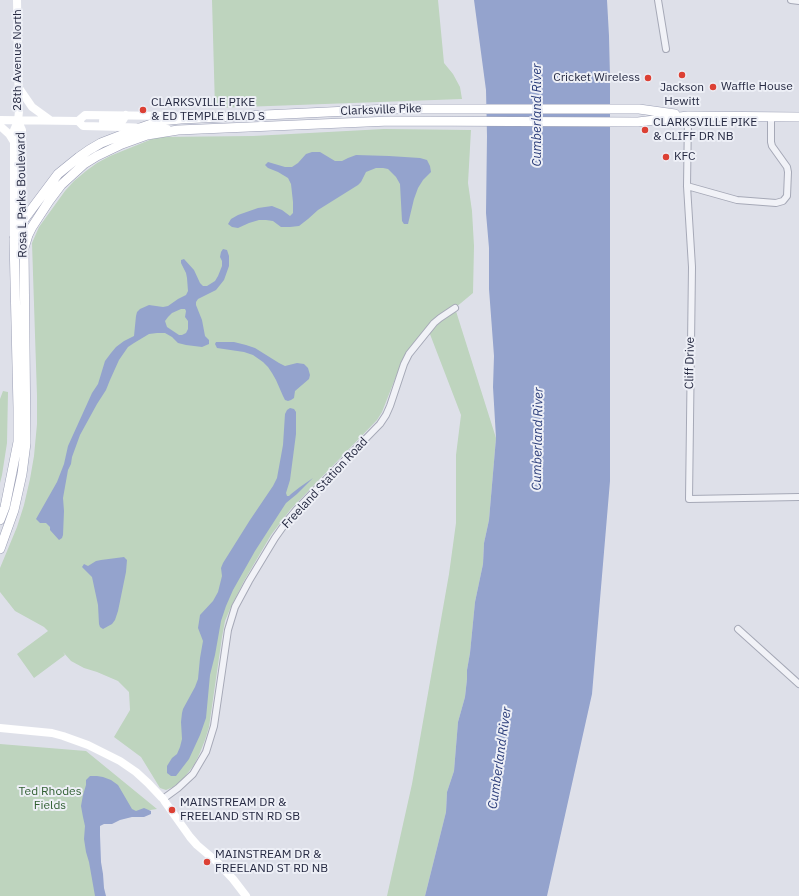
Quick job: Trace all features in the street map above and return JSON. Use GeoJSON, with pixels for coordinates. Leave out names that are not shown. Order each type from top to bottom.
{"type":"FeatureCollection","features":[{"type":"Feature","properties":{"kind":"main road","name":"28th Avenue North"},"geometry":{"type":"LineString","coordinates":[[17,0],[18,120]]}},
{"type":"Feature","properties":{"kind":"main road"},"geometry":{"type":"LineString","coordinates":[[18,86],[29,104],[50,120]]}},
{"type":"Feature","properties":{"kind":"main road","name":"Clarksville Pike"},"geometry":{"type":"LineString","coordinates":[[81,124],[85,115],[177,116],[181,119],[390,109],[448,108],[639,109],[688,116]]}},
{"type":"Feature","properties":{"kind":"main road","name":"Clarksville Pike"},"geometry":{"type":"LineString","coordinates":[[0,120],[50,120],[81,124],[178,130],[390,121],[638,122],[688,116],[799,117]]}},
{"type":"Feature","properties":{"kind":"main road"},"geometry":{"type":"LineString","coordinates":[[14,239],[19,226],[58,174],[79,157],[101,143],[140,128],[160,121],[181,119]]}},
{"type":"Feature","properties":{"kind":"main road","name":"Rosa L Parks Boulevard"},"geometry":{"type":"LineString","coordinates":[[0,520],[5,507],[18,442],[14,239],[14,130],[18,120]]}},
{"type":"Feature","properties":{"kind":"main road","name":"Rosa L Parks Boulevard"},"geometry":{"type":"LineString","coordinates":[[0,548],[14,510],[22,474],[26,443],[22,130],[18,120]]}},
{"type":"Feature","properties":{"kind":"main road"},"geometry":{"type":"LineString","coordinates":[[0,126],[9,134],[14,142]]}},
{"type":"Feature","properties":{"kind":"main road"},"geometry":{"type":"LineString","coordinates":[[24,248],[32,227],[49,201],[61,185],[84,164],[110,149],[134,140],[156,133],[178,130]]}},
{"type":"Feature","properties":{"kind":"main road"},"geometry":{"type":"LineString","coordinates":[[0,728],[53,733],[75,739],[88,744],[120,761],[136,772],[163,799],[190,837],[233,878],[246,896]]}},
{"type":"Feature","properties":{"kind":"street"},"geometry":{"type":"LineString","coordinates":[[658,0],[666,48]]}},
{"type":"Feature","properties":{"kind":"street"},"geometry":{"type":"LineString","coordinates":[[791,0],[799,1]]}},
{"type":"Feature","properties":{"kind":"street","name":"Cliff Drive"},"geometry":{"type":"LineString","coordinates":[[688,116],[688,186],[692,267],[689,499],[799,497]]}},
{"type":"Feature","properties":{"kind":"street"},"geometry":{"type":"LineString","coordinates":[[688,186],[737,200],[776,203],[783,201],[787,196],[788,172],[787,167],[772,146],[771,116]]}},
{"type":"Feature","properties":{"kind":"street","name":"Freeland Station Road"},"geometry":{"type":"LineString","coordinates":[[163,799],[193,774],[206,752],[214,726],[228,630],[235,607],[249,581],[275,538],[297,509],[380,424],[390,406],[404,364],[409,354],[434,322],[455,308]]}},
{"type":"Feature","properties":{"kind":"street"},"geometry":{"type":"LineString","coordinates":[[738,629],[799,684]]}},
{"type":"Feature","properties":{"kind":"green space"},"geometry":{"type":"Polygon","coordinates":[[[212,0],[438,0],[444,63],[453,74],[460,87],[462,99],[215,108],[212,0]]]}},
{"type":"Feature","properties":{"kind":"green space"},"geometry":{"type":"Polygon","coordinates":[[[384,129],[471,130],[468,183],[472,211],[474,246],[473,293],[455,308],[496,438],[489,520],[484,543],[483,564],[475,602],[465,697],[458,722],[454,771],[447,792],[446,812],[425,896],[387,896],[412,784],[449,574],[456,523],[456,455],[461,415],[428,329],[404,356],[382,412],[377,420],[290,510],[271,535],[244,581],[225,621],[209,727],[205,740],[194,765],[183,779],[173,787],[166,790],[160,788],[141,757],[114,737],[130,710],[129,692],[118,681],[84,668],[71,661],[63,652],[65,655],[34,678],[17,654],[48,631],[44,627],[15,611],[0,592],[0,568],[17,527],[24,505],[34,456],[37,424],[32,243],[39,227],[65,191],[74,181],[97,163],[110,156],[160,137],[253,136],[384,129]]]}},
{"type":"Feature","properties":{"kind":"green space"},"geometry":{"type":"Polygon","coordinates":[[[3,391],[8,392],[7,443],[0,483],[0,399],[3,391]]]}},
{"type":"Feature","properties":{"kind":"green space","name":"Ted Rhodes Fields"},"geometry":{"type":"Polygon","coordinates":[[[0,744],[86,751],[157,809],[97,818],[99,896],[0,896],[0,744]]]}},
{"type":"Feature","properties":{"kind":"water","name":"Cumberland River"},"geometry":{"type":"Polygon","coordinates":[[[474,0],[607,0],[610,77],[610,481],[592,694],[547,896],[425,896],[446,812],[447,792],[454,771],[458,722],[465,697],[475,602],[483,564],[484,543],[489,520],[496,438],[493,387],[494,356],[489,289],[489,248],[486,213],[486,90],[474,0]]]}},
{"type":"Feature","properties":{"kind":"water"},"geometry":{"type":"Polygon","coordinates":[[[320,152],[335,161],[342,161],[356,155],[420,158],[427,160],[431,172],[418,188],[408,224],[404,224],[402,221],[400,184],[396,177],[388,169],[376,168],[366,172],[358,185],[318,210],[299,226],[281,227],[273,221],[266,220],[259,220],[238,228],[232,227],[228,224],[231,219],[238,215],[258,208],[272,206],[282,210],[290,216],[293,213],[291,184],[288,178],[265,165],[268,162],[285,167],[292,167],[306,154],[320,152]]]}},
{"type":"Feature","properties":{"kind":"water"},"geometry":{"type":"Polygon","coordinates":[[[223,249],[227,250],[229,256],[229,266],[224,280],[216,290],[198,299],[196,302],[205,336],[209,340],[209,344],[202,347],[186,345],[178,343],[165,333],[149,334],[128,347],[119,360],[106,390],[80,435],[72,457],[63,498],[63,535],[59,540],[46,523],[40,523],[36,519],[57,482],[64,464],[68,446],[92,393],[98,384],[105,361],[116,347],[134,336],[136,316],[140,309],[149,305],[163,307],[168,306],[186,295],[188,291],[187,278],[181,260],[184,259],[194,270],[203,286],[207,286],[215,281],[218,276],[222,266],[220,257],[223,249]],[[185,309],[172,313],[165,321],[167,327],[179,335],[186,333],[188,329],[185,309]]]}},
{"type":"Feature","properties":{"kind":"water"},"geometry":{"type":"Polygon","coordinates":[[[216,342],[234,342],[255,348],[285,366],[297,363],[304,364],[308,368],[310,375],[309,379],[295,391],[294,398],[288,401],[285,400],[272,373],[263,362],[253,355],[244,352],[217,348],[215,344],[216,342]]]}},
{"type":"Feature","properties":{"kind":"water"},"geometry":{"type":"Polygon","coordinates":[[[290,408],[294,409],[296,412],[296,434],[290,480],[286,493],[287,496],[313,478],[286,503],[255,551],[233,590],[221,621],[210,675],[206,718],[189,759],[176,776],[171,776],[167,773],[167,766],[172,758],[177,754],[180,747],[182,739],[181,722],[183,709],[198,679],[203,641],[198,628],[200,615],[213,601],[218,592],[222,576],[221,568],[223,563],[277,478],[283,445],[285,414],[290,408]]]}},
{"type":"Feature","properties":{"kind":"water"},"geometry":{"type":"Polygon","coordinates":[[[124,557],[127,560],[126,572],[118,611],[112,624],[103,629],[99,624],[98,605],[92,577],[82,567],[84,564],[88,566],[96,561],[124,557]]]}},
{"type":"Feature","properties":{"kind":"water"},"geometry":{"type":"Polygon","coordinates":[[[90,776],[103,777],[118,785],[132,809],[136,811],[144,808],[151,811],[151,814],[144,817],[132,817],[112,824],[104,824],[100,826],[101,862],[106,896],[95,896],[84,839],[85,826],[81,806],[86,780],[90,776]]]}},
{"type":"Feature","properties":{"kind":"place","name":"Jackson Hewitt"},"geometry":{"type":"Point","coordinates":[682,75]}},
{"type":"Feature","properties":{"kind":"place","name":"Cricket Wireless"},"geometry":{"type":"Point","coordinates":[648,78]}},
{"type":"Feature","properties":{"kind":"place","name":"Waffle House"},"geometry":{"type":"Point","coordinates":[713,87]}},
{"type":"Feature","properties":{"kind":"place","name":"CLARKSVILLE PIKE & ED TEMPLE BLVD S"},"geometry":{"type":"Point","coordinates":[143,110]}},
{"type":"Feature","properties":{"kind":"place","name":"CLARKSVILLE PIKE & CLIFF DR NB"},"geometry":{"type":"Point","coordinates":[645,130]}},
{"type":"Feature","properties":{"kind":"place","name":"KFC"},"geometry":{"type":"Point","coordinates":[666,157]}},
{"type":"Feature","properties":{"kind":"place","name":"MAINSTREAM DR & FREELAND STN RD SB"},"geometry":{"type":"Point","coordinates":[172,810]}},
{"type":"Feature","properties":{"kind":"place","name":"MAINSTREAM DR & FREELAND ST RD NB"},"geometry":{"type":"Point","coordinates":[207,862]}}]}
